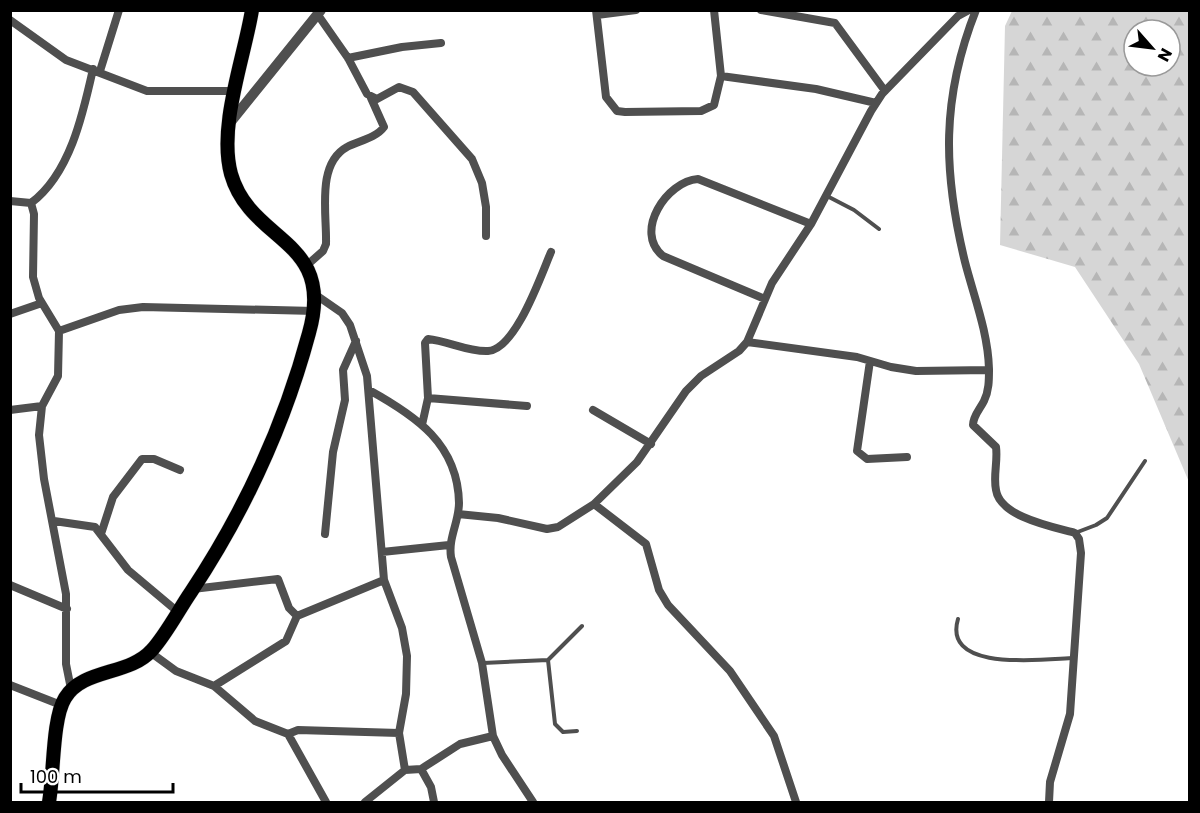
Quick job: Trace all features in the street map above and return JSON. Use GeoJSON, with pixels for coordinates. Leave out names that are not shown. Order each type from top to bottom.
{"type":"FeatureCollection","features":[{"type":"Feature","properties":{"kind":"highway"},"geometry":{"type":"LineString","coordinates":[[49,802],[61,705],[71,689],[88,680],[132,664],[150,652],[193,589],[219,548],[270,450],[286,407],[315,311],[316,295],[313,279],[306,266],[251,209],[234,183],[228,160],[229,124],[252,10]]}},
{"type":"Feature","properties":{"kind":"street"},"geometry":{"type":"LineString","coordinates":[[10,201],[31,203],[50,185],[67,155],[119,10]]}},
{"type":"Feature","properties":{"kind":"street"},"geometry":{"type":"LineString","coordinates":[[636,10],[597,13],[606,97],[617,111],[708,109],[718,97],[721,76],[714,10]]}},
{"type":"Feature","properties":{"kind":"street"},"geometry":{"type":"LineString","coordinates":[[761,10],[835,23],[885,91]]}},
{"type":"Feature","properties":{"kind":"street"},"geometry":{"type":"LineString","coordinates":[[458,514],[498,518],[547,529],[568,522],[594,504],[637,462],[686,391],[701,376],[739,351],[747,342],[765,299],[811,224],[876,103],[958,16],[969,10]]}},
{"type":"Feature","properties":{"kind":"street"},"geometry":{"type":"LineString","coordinates":[[976,10],[964,40],[952,89],[948,146],[957,220],[982,321],[989,370],[987,392],[973,422],[975,429],[996,447],[996,493],[1017,514],[1075,533],[1079,539],[1081,553],[1070,714],[1050,782],[1049,802]]}},
{"type":"Feature","properties":{"kind":"street"},"geometry":{"type":"LineString","coordinates":[[229,124],[319,13],[371,98],[384,127],[376,134],[339,153],[329,167],[326,244],[318,256],[306,266]]}},
{"type":"Feature","properties":{"kind":"street"},"geometry":{"type":"LineString","coordinates":[[10,20],[66,60],[147,91],[236,91]]}},
{"type":"Feature","properties":{"kind":"street"},"geometry":{"type":"LineString","coordinates":[[348,58],[402,47],[441,43]]}},
{"type":"Feature","properties":{"kind":"street"},"geometry":{"type":"LineString","coordinates":[[721,76],[816,89],[876,103]]}},
{"type":"Feature","properties":{"kind":"street"},"geometry":{"type":"LineString","coordinates":[[371,98],[377,99],[399,87],[413,92],[472,159],[482,183],[486,207],[486,236]]}},
{"type":"Feature","properties":{"kind":"street"},"geometry":{"type":"LineString","coordinates":[[765,299],[663,256],[655,249],[650,239],[653,218],[658,209],[678,185],[689,179],[699,179],[811,224]]}},
{"type":"Feature","properties":{"kind":"street"},"geometry":{"type":"LineString","coordinates":[[31,203],[34,214],[33,277],[42,303],[59,331],[58,376],[42,406],[39,446],[54,521],[67,609],[66,664],[71,689]]}},
{"type":"Feature","properties":{"kind":"street"},"geometry":{"type":"LineString","coordinates":[[422,425],[428,398],[425,344],[428,339],[477,350],[490,351],[498,348],[525,311],[551,252]]}},
{"type":"Feature","properties":{"kind":"street"},"geometry":{"type":"LineString","coordinates":[[316,295],[342,313],[356,341],[369,390],[384,580],[402,628],[406,656],[406,693],[399,733],[405,770]]}},
{"type":"Feature","properties":{"kind":"street"},"geometry":{"type":"LineString","coordinates":[[10,314],[42,303]]}},
{"type":"Feature","properties":{"kind":"street"},"geometry":{"type":"LineString","coordinates":[[59,331],[119,310],[143,307],[315,311]]}},
{"type":"Feature","properties":{"kind":"street"},"geometry":{"type":"LineString","coordinates":[[325,534],[333,452],[345,400],[343,370],[356,341]]}},
{"type":"Feature","properties":{"kind":"street"},"geometry":{"type":"LineString","coordinates":[[747,342],[870,361],[916,371],[989,370]]}},
{"type":"Feature","properties":{"kind":"street"},"geometry":{"type":"LineString","coordinates":[[870,361],[857,451],[867,459],[907,457]]}},
{"type":"Feature","properties":{"kind":"street"},"geometry":{"type":"LineString","coordinates":[[369,390],[422,425],[451,458],[455,470],[458,514],[449,545],[482,663],[493,736],[502,755],[533,802]]}},
{"type":"Feature","properties":{"kind":"street"},"geometry":{"type":"LineString","coordinates":[[428,398],[527,406]]}},
{"type":"Feature","properties":{"kind":"street"},"geometry":{"type":"LineString","coordinates":[[10,410],[42,406]]}},
{"type":"Feature","properties":{"kind":"street"},"geometry":{"type":"LineString","coordinates":[[593,411],[651,444]]}},
{"type":"Feature","properties":{"kind":"street"},"geometry":{"type":"LineString","coordinates":[[101,534],[113,497],[142,459],[154,459],[180,470]]}},
{"type":"Feature","properties":{"kind":"street"},"geometry":{"type":"LineString","coordinates":[[594,504],[646,544],[659,590],[668,605],[730,671],[774,736],[796,802]]}},
{"type":"Feature","properties":{"kind":"street"},"geometry":{"type":"LineString","coordinates":[[54,521],[91,526],[101,534],[128,570],[177,612]]}},
{"type":"Feature","properties":{"kind":"street"},"geometry":{"type":"LineString","coordinates":[[382,552],[449,545]]}},
{"type":"Feature","properties":{"kind":"street"},"geometry":{"type":"LineString","coordinates":[[193,589],[278,579],[289,608],[297,616]]}},
{"type":"Feature","properties":{"kind":"street"},"geometry":{"type":"LineString","coordinates":[[214,686],[286,641],[297,616],[384,580]]}},
{"type":"Feature","properties":{"kind":"street"},"geometry":{"type":"LineString","coordinates":[[10,585],[67,609]]}},
{"type":"Feature","properties":{"kind":"street"},"geometry":{"type":"LineString","coordinates":[[150,652],[176,671],[214,686],[255,721],[288,734],[326,802]]}},
{"type":"Feature","properties":{"kind":"street"},"geometry":{"type":"LineString","coordinates":[[10,685],[61,705]]}},
{"type":"Feature","properties":{"kind":"street"},"geometry":{"type":"LineString","coordinates":[[288,734],[298,730],[399,733]]}},
{"type":"Feature","properties":{"kind":"street"},"geometry":{"type":"LineString","coordinates":[[365,802],[405,770],[421,769],[460,744],[493,736]]}},
{"type":"Feature","properties":{"kind":"street"},"geometry":{"type":"LineString","coordinates":[[421,769],[431,787],[434,802]]}},
{"type":"Feature","properties":{"kind":"lane"},"geometry":{"type":"LineString","coordinates":[[826,196],[854,210],[879,230]]}},
{"type":"Feature","properties":{"kind":"lane"},"geometry":{"type":"LineString","coordinates":[[1075,533],[1107,518],[1145,461]]}},
{"type":"Feature","properties":{"kind":"lane"},"geometry":{"type":"LineString","coordinates":[[958,619],[954,632],[957,640],[975,654],[1013,660],[1075,658]]}},
{"type":"Feature","properties":{"kind":"lane"},"geometry":{"type":"LineString","coordinates":[[482,663],[548,660],[582,626]]}},
{"type":"Feature","properties":{"kind":"lane"},"geometry":{"type":"LineString","coordinates":[[548,660],[555,724],[563,732],[577,731]]}},
{"type":"Feature","properties":{"kind":"green space"},"geometry":{"type":"Polygon","coordinates":[[[1012,11],[1189,11],[1189,482],[1139,364],[1075,267],[1000,245],[1005,26],[1012,11]]]}}]}
